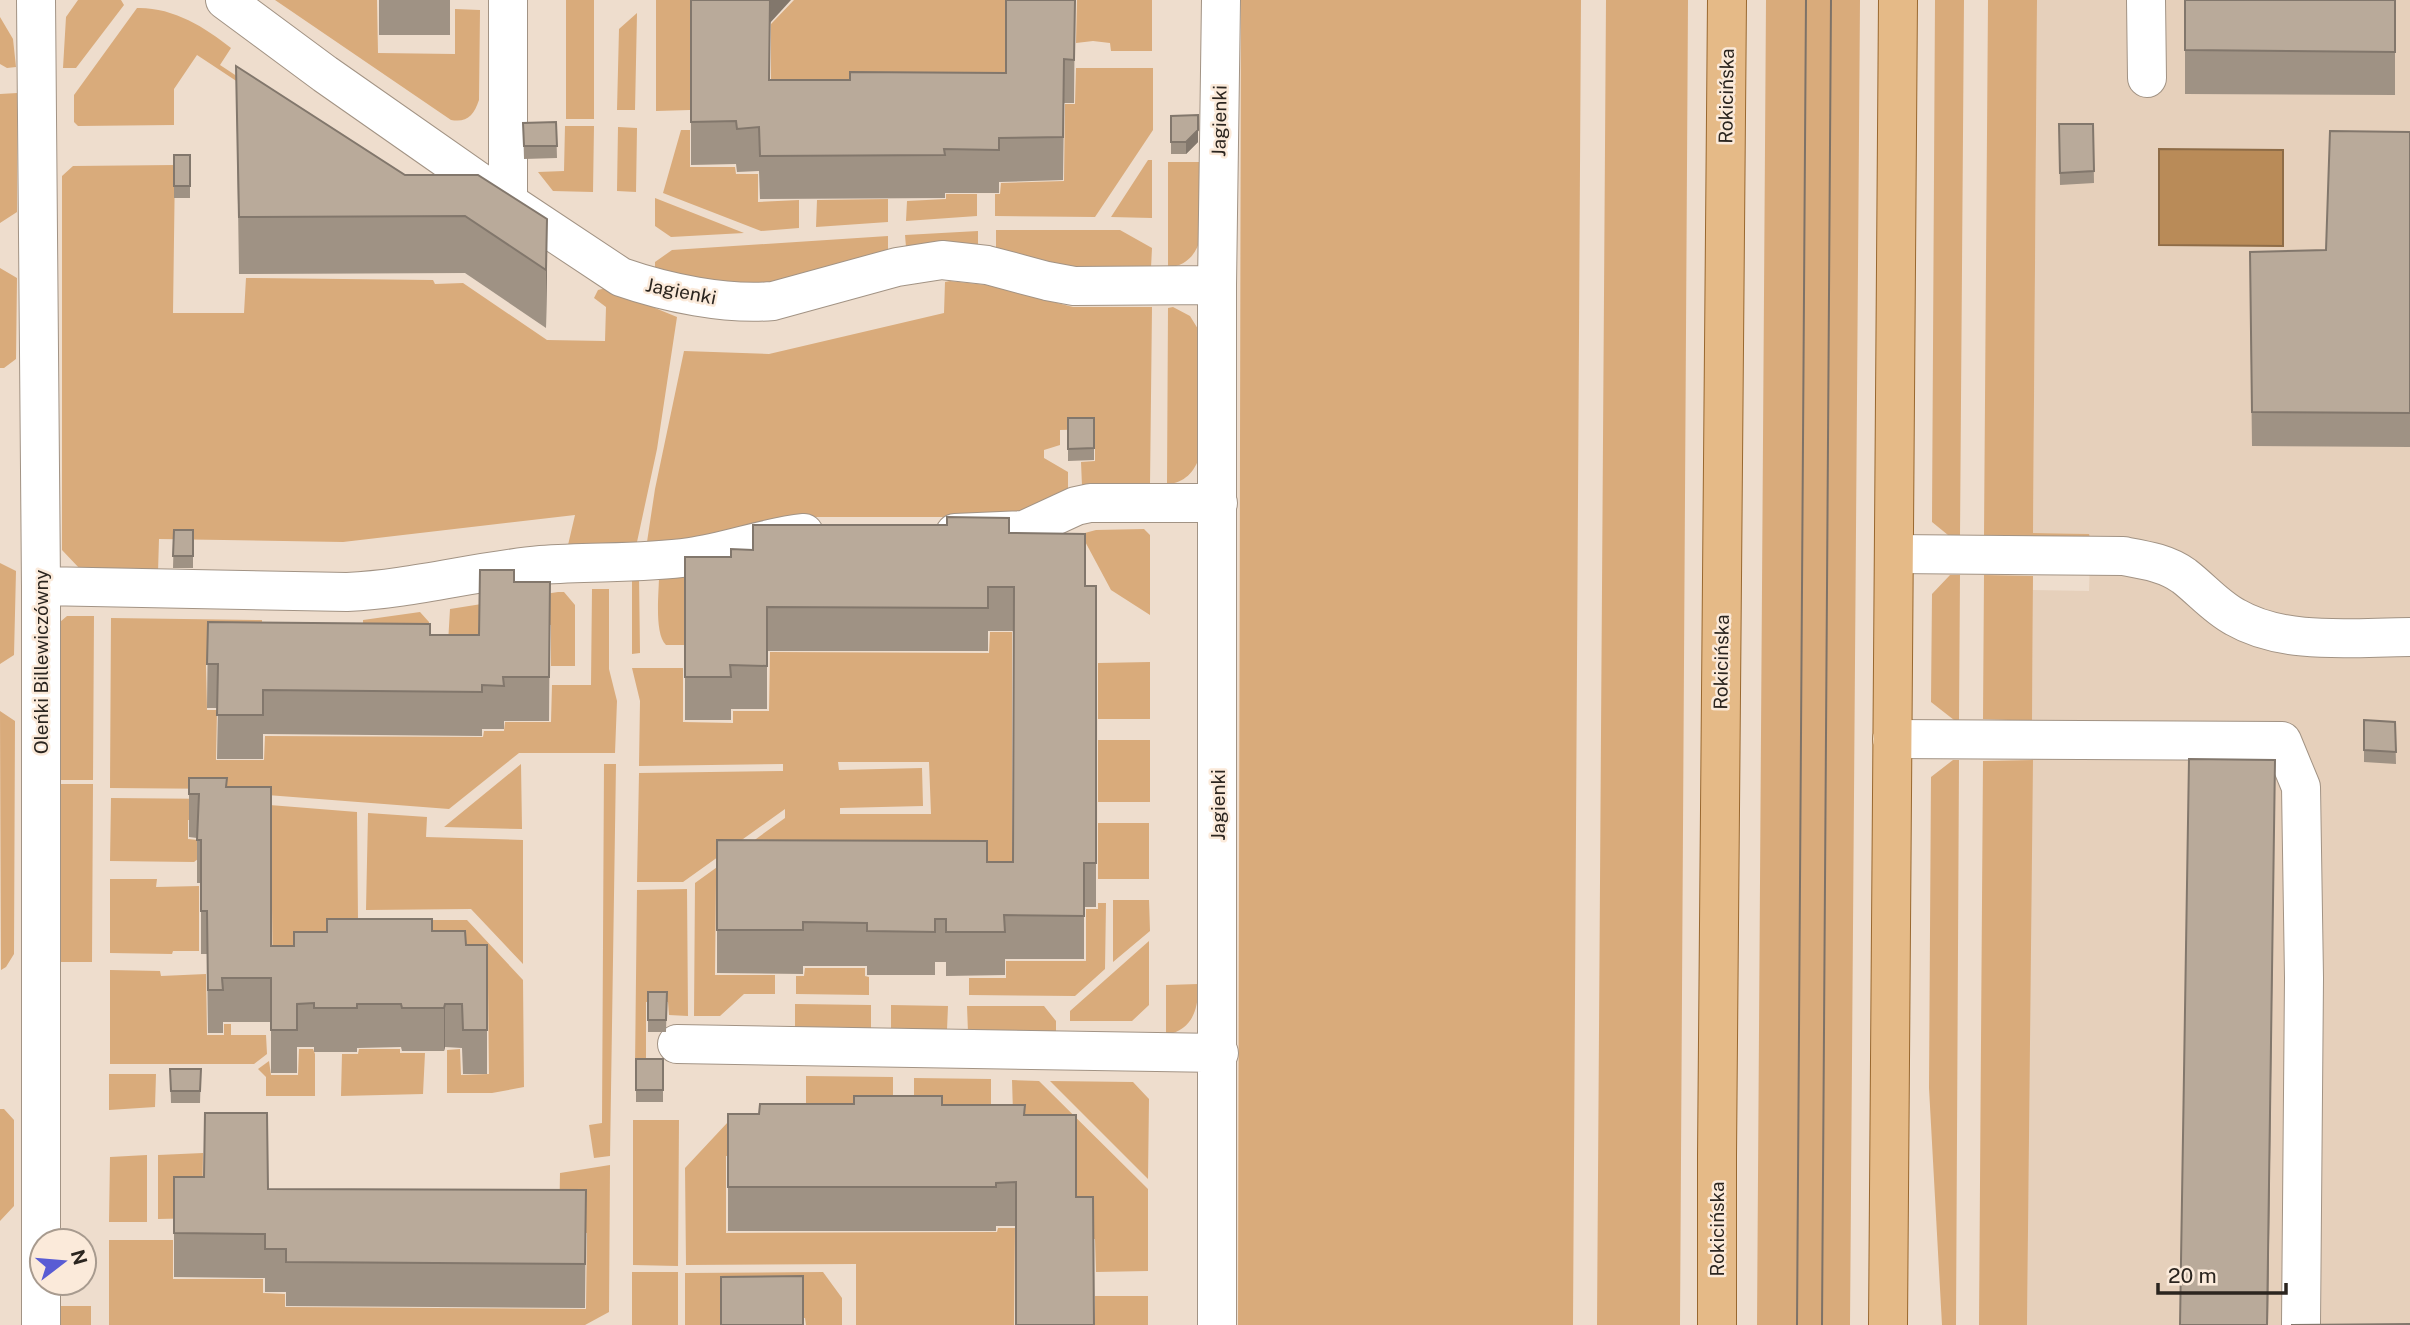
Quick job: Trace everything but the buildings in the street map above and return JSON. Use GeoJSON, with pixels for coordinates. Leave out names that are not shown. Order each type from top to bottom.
{"type":"FeatureCollection","features":[{"type":"Feature","properties":{"kind":"main road","name":"Rokicińska"},"geometry":{"type":"LineString","coordinates":[[1717,1325],[1727,0]]}},
{"type":"Feature","properties":{"kind":"main road"},"geometry":{"type":"LineString","coordinates":[[1888,1325],[1898,0]]}},
{"type":"Feature","properties":{"kind":"street","name":"Oleńki Billewiczówny"},"geometry":{"type":"LineString","coordinates":[[36,0],[41,586],[41,1325]]}},
{"type":"Feature","properties":{"kind":"street","name":"Jagienki"},"geometry":{"type":"LineString","coordinates":[[225,0],[325,74],[508,202],[621,277],[660,289],[742,301],[773,301],[897,267],[942,260],[987,265],[1074,286],[1217,285]]}},
{"type":"Feature","properties":{"kind":"street"},"geometry":{"type":"LineString","coordinates":[[508,0],[508,202]]}},
{"type":"Feature","properties":{"kind":"street","name":"Jagienki"},"geometry":{"type":"LineString","coordinates":[[1217,1325],[1217,285],[1221,0]]}},
{"type":"Feature","properties":{"kind":"street"},"geometry":{"type":"LineString","coordinates":[[2146,0],[2147,78]]}},
{"type":"Feature","properties":{"kind":"street"},"geometry":{"type":"LineString","coordinates":[[919,532],[1006,533],[1024,530],[1076,506],[1090,503],[1218,503]]}},
{"type":"Feature","properties":{"kind":"street"},"geometry":{"type":"LineString","coordinates":[[41,586],[347,592],[540,566],[686,558],[724,552],[778,536],[844,532]]}},
{"type":"Feature","properties":{"kind":"street"},"geometry":{"type":"LineString","coordinates":[[1894,554],[2131,558],[2157,562],[2182,575],[2234,617],[2260,629],[2292,635],[2410,637]]}},
{"type":"Feature","properties":{"kind":"street"},"geometry":{"type":"LineString","coordinates":[[1892,739],[2283,741],[2301,787],[2304,964],[2301,1325]]}},
{"type":"Feature","properties":{"kind":"street"},"geometry":{"type":"LineString","coordinates":[[677,1044],[1219,1053]]}},
{"type":"Feature","properties":{"kind":"shaded area"},"geometry":{"type":"Polygon","coordinates":[[[78,0],[121,0],[124,5],[76,68],[63,68],[66,17],[78,0]]]}},
{"type":"Feature","properties":{"kind":"shaded area"},"geometry":{"type":"Polygon","coordinates":[[[275,0],[377,0],[378,53],[455,54],[455,9],[480,10],[479,100],[475,110],[466,119],[451,120],[275,0]]]}},
{"type":"Feature","properties":{"kind":"shaded area"},"geometry":{"type":"Polygon","coordinates":[[[566,0],[594,0],[594,119],[566,119],[566,0]]]}},
{"type":"Feature","properties":{"kind":"shaded area"},"geometry":{"type":"Polygon","coordinates":[[[656,0],[690,0],[690,110],[656,111],[656,0]]]}},
{"type":"Feature","properties":{"kind":"shaded area"},"geometry":{"type":"Polygon","coordinates":[[[794,0],[1005,0],[1005,115],[771,122],[771,24],[794,0]]]}},
{"type":"Feature","properties":{"kind":"shaded area"},"geometry":{"type":"Polygon","coordinates":[[[1077,0],[1152,0],[1152,51],[1111,51],[1110,43],[1076,43],[1077,0]]]}},
{"type":"Feature","properties":{"kind":"shaded area"},"geometry":{"type":"Polygon","coordinates":[[[1241,0],[1581,0],[1573,1325],[1238,1325],[1241,0]]]}},
{"type":"Feature","properties":{"kind":"shaded area"},"geometry":{"type":"Polygon","coordinates":[[[1606,0],[1688,0],[1680,1325],[1597,1325],[1606,0]]]}},
{"type":"Feature","properties":{"kind":"shaded area"},"geometry":{"type":"Polygon","coordinates":[[[1766,0],[1860,0],[1850,1325],[1757,1325],[1766,0]]]}},
{"type":"Feature","properties":{"kind":"shaded area"},"geometry":{"type":"Polygon","coordinates":[[[1935,0],[1964,0],[1960,536],[1948,535],[1932,522],[1935,0]]]}},
{"type":"Feature","properties":{"kind":"shaded area"},"geometry":{"type":"Polygon","coordinates":[[[1988,0],[2037,0],[2033,533],[2089,534],[2090,538],[1984,536],[1988,0]]]}},
{"type":"Feature","properties":{"kind":"shaded area"},"geometry":{"type":"Polygon","coordinates":[[[2037,0],[2410,0],[2410,1325],[2027,1325],[2033,590],[2089,591],[2090,556],[2089,534],[2033,533],[2037,0]]]}},
{"type":"Feature","properties":{"kind":"shaded area"},"geometry":{"type":"Polygon","coordinates":[[[137,8],[175,15],[210,33],[231,48],[220,65],[441,211],[438,214],[197,55],[174,89],[174,125],[78,126],[74,122],[74,95],[137,8]]]}},
{"type":"Feature","properties":{"kind":"shaded area"},"geometry":{"type":"Polygon","coordinates":[[[637,13],[635,110],[617,110],[619,29],[637,13]]]}},
{"type":"Feature","properties":{"kind":"shaded area"},"geometry":{"type":"Polygon","coordinates":[[[0,17],[13,39],[16,67],[7,68],[0,64],[0,17]]]}},
{"type":"Feature","properties":{"kind":"shaded area"},"geometry":{"type":"Polygon","coordinates":[[[1076,68],[1153,68],[1153,130],[1095,217],[995,216],[995,194],[1000,194],[1001,183],[1064,181],[1065,104],[1075,104],[1076,68]]]}},
{"type":"Feature","properties":{"kind":"shaded area"},"geometry":{"type":"Polygon","coordinates":[[[17,93],[17,212],[0,223],[0,94],[17,93]]]}},
{"type":"Feature","properties":{"kind":"shaded area"},"geometry":{"type":"Polygon","coordinates":[[[565,126],[594,126],[593,192],[553,191],[538,172],[564,171],[565,126]]]}},
{"type":"Feature","properties":{"kind":"shaded area"},"geometry":{"type":"Polygon","coordinates":[[[618,127],[637,128],[636,192],[617,191],[618,127]]]}},
{"type":"Feature","properties":{"kind":"shaded area"},"geometry":{"type":"Polygon","coordinates":[[[681,130],[690,130],[690,167],[735,167],[736,174],[758,174],[758,202],[799,200],[799,228],[761,231],[663,193],[681,130]]]}},
{"type":"Feature","properties":{"kind":"shaded area"},"geometry":{"type":"Polygon","coordinates":[[[2159,149],[2283,150],[2283,246],[2159,245],[2159,149]]]}},
{"type":"Feature","properties":{"kind":"shaded area"},"geometry":{"type":"Polygon","coordinates":[[[1148,160],[1152,160],[1152,218],[1111,217],[1148,160]]]}},
{"type":"Feature","properties":{"kind":"shaded area"},"geometry":{"type":"Polygon","coordinates":[[[1168,162],[1201,162],[1201,237],[1190,258],[1168,268],[1168,162]]]}},
{"type":"Feature","properties":{"kind":"shaded area"},"geometry":{"type":"Polygon","coordinates":[[[175,165],[173,313],[244,313],[246,278],[433,280],[435,284],[463,283],[547,340],[605,341],[606,307],[594,298],[598,290],[606,288],[677,317],[657,449],[637,542],[568,545],[575,515],[343,542],[159,539],[158,572],[81,570],[62,550],[62,176],[73,166],[175,165]]]}},
{"type":"Feature","properties":{"kind":"shaded area"},"geometry":{"type":"Polygon","coordinates":[[[946,194],[977,194],[977,216],[906,221],[907,201],[946,199],[946,194]]]}},
{"type":"Feature","properties":{"kind":"shaded area"},"geometry":{"type":"Polygon","coordinates":[[[655,198],[744,233],[671,237],[655,226],[655,198]]]}},
{"type":"Feature","properties":{"kind":"shaded area"},"geometry":{"type":"Polygon","coordinates":[[[888,199],[888,222],[816,227],[817,200],[888,199]]]}},
{"type":"Feature","properties":{"kind":"shaded area"},"geometry":{"type":"Polygon","coordinates":[[[996,230],[1120,230],[1152,248],[1151,268],[1067,266],[996,248],[996,230]]]}},
{"type":"Feature","properties":{"kind":"shaded area"},"geometry":{"type":"Polygon","coordinates":[[[978,231],[978,245],[906,247],[905,235],[978,231]]]}},
{"type":"Feature","properties":{"kind":"shaded area"},"geometry":{"type":"Polygon","coordinates":[[[888,236],[888,251],[767,283],[701,281],[655,267],[655,262],[672,250],[888,236]]]}},
{"type":"Feature","properties":{"kind":"shaded area"},"geometry":{"type":"Polygon","coordinates":[[[0,268],[17,278],[16,359],[4,368],[0,368],[0,268]]]}},
{"type":"Feature","properties":{"kind":"shaded area"},"geometry":{"type":"Polygon","coordinates":[[[945,282],[987,285],[1073,307],[1152,307],[1150,485],[1082,486],[1081,462],[1095,461],[1095,429],[1060,430],[1060,445],[1044,450],[1044,458],[1068,472],[1068,492],[1015,517],[792,517],[702,539],[647,542],[655,489],[684,351],[769,354],[944,313],[945,282]]]}},
{"type":"Feature","properties":{"kind":"shaded area"},"geometry":{"type":"Polygon","coordinates":[[[1173,307],[1190,316],[1198,329],[1200,456],[1188,476],[1167,484],[1168,308],[1173,307]]]}},
{"type":"Feature","properties":{"kind":"shaded area"},"geometry":{"type":"Polygon","coordinates":[[[1144,529],[1150,535],[1150,615],[1111,590],[1081,534],[1096,530],[1144,529]]]}},
{"type":"Feature","properties":{"kind":"shaded area"},"geometry":{"type":"Polygon","coordinates":[[[0,563],[16,571],[14,655],[0,664],[0,563]]]}},
{"type":"Feature","properties":{"kind":"shaded area"},"geometry":{"type":"Polygon","coordinates":[[[639,575],[640,653],[632,654],[632,576],[639,575]]]}},
{"type":"Feature","properties":{"kind":"shaded area"},"geometry":{"type":"Polygon","coordinates":[[[691,575],[730,600],[684,600],[684,645],[666,645],[660,632],[659,576],[691,575]]]}},
{"type":"Feature","properties":{"kind":"shaded area"},"geometry":{"type":"Polygon","coordinates":[[[1950,575],[1960,575],[1959,720],[1954,720],[1931,702],[1932,594],[1950,575]]]}},
{"type":"Feature","properties":{"kind":"shaded area"},"geometry":{"type":"Polygon","coordinates":[[[1984,575],[2033,576],[2032,721],[1983,719],[1984,575]]]}},
{"type":"Feature","properties":{"kind":"shaded area"},"geometry":{"type":"Polygon","coordinates":[[[592,589],[609,589],[609,669],[617,701],[615,753],[519,753],[449,809],[241,793],[231,789],[110,788],[111,618],[262,620],[261,665],[206,665],[207,710],[217,710],[216,760],[264,760],[265,736],[483,737],[484,731],[504,731],[505,722],[551,722],[552,685],[591,685],[592,589]]]}},
{"type":"Feature","properties":{"kind":"shaded area"},"geometry":{"type":"Polygon","coordinates":[[[564,592],[575,605],[575,666],[551,666],[551,625],[516,624],[516,612],[479,611],[478,678],[446,678],[450,609],[564,592]]]}},
{"type":"Feature","properties":{"kind":"shaded area"},"geometry":{"type":"Polygon","coordinates":[[[420,612],[429,622],[428,666],[363,666],[363,620],[420,612]]]}},
{"type":"Feature","properties":{"kind":"shaded area"},"geometry":{"type":"Polygon","coordinates":[[[67,616],[94,616],[93,780],[59,780],[60,622],[67,616]]]}},
{"type":"Feature","properties":{"kind":"shaded area"},"geometry":{"type":"Polygon","coordinates":[[[990,632],[1012,632],[1012,903],[989,883],[716,882],[715,975],[775,975],[775,994],[744,994],[720,1016],[694,1016],[695,883],[785,818],[785,809],[683,882],[637,882],[639,773],[783,771],[783,764],[639,766],[640,701],[632,668],[683,668],[683,722],[733,723],[733,711],[769,711],[770,652],[989,653],[990,632]],[[838,762],[839,770],[922,768],[923,806],[840,808],[840,814],[931,814],[929,762],[838,762]]]}},
{"type":"Feature","properties":{"kind":"shaded area"},"geometry":{"type":"Polygon","coordinates":[[[1150,662],[1150,719],[1098,719],[1098,663],[1150,662]]]}},
{"type":"Feature","properties":{"kind":"shaded area"},"geometry":{"type":"Polygon","coordinates":[[[0,711],[15,721],[14,954],[1,970],[0,711]]]}},
{"type":"Feature","properties":{"kind":"shaded area"},"geometry":{"type":"Polygon","coordinates":[[[1098,740],[1150,740],[1150,802],[1098,802],[1098,740]]]}},
{"type":"Feature","properties":{"kind":"shaded area"},"geometry":{"type":"Polygon","coordinates":[[[1953,760],[1959,760],[1956,1325],[1942,1325],[1929,1088],[1931,777],[1953,760]]]}},
{"type":"Feature","properties":{"kind":"shaded area"},"geometry":{"type":"Polygon","coordinates":[[[2033,760],[2027,1325],[1979,1325],[1983,761],[2033,760]]]}},
{"type":"Feature","properties":{"kind":"shaded area"},"geometry":{"type":"Polygon","coordinates":[[[521,764],[522,829],[444,827],[521,764]]]}},
{"type":"Feature","properties":{"kind":"shaded area"},"geometry":{"type":"Polygon","coordinates":[[[604,764],[616,764],[610,1156],[594,1158],[589,1125],[602,1123],[604,764]]]}},
{"type":"Feature","properties":{"kind":"shaded area"},"geometry":{"type":"Polygon","coordinates":[[[60,784],[93,784],[92,962],[59,962],[60,784]]]}},
{"type":"Feature","properties":{"kind":"shaded area"},"geometry":{"type":"Polygon","coordinates":[[[111,798],[220,799],[357,812],[358,920],[467,920],[523,980],[524,1087],[492,1093],[447,1093],[447,1050],[460,1049],[461,1075],[489,1074],[488,987],[273,987],[271,829],[228,829],[228,820],[188,820],[188,839],[198,840],[198,859],[194,862],[110,861],[111,798]]]}},
{"type":"Feature","properties":{"kind":"shaded area"},"geometry":{"type":"Polygon","coordinates":[[[368,813],[427,817],[426,837],[523,840],[523,964],[471,909],[366,910],[368,813]]]}},
{"type":"Feature","properties":{"kind":"shaded area"},"geometry":{"type":"Polygon","coordinates":[[[1098,823],[1149,823],[1149,879],[1098,879],[1098,823]]]}},
{"type":"Feature","properties":{"kind":"shaded area"},"geometry":{"type":"Polygon","coordinates":[[[110,879],[157,879],[156,887],[199,886],[199,951],[173,951],[172,954],[110,953],[110,879]]]}},
{"type":"Feature","properties":{"kind":"shaded area"},"geometry":{"type":"Polygon","coordinates":[[[687,889],[688,1016],[669,1015],[668,1002],[646,1002],[646,1068],[635,1068],[637,890],[687,889]]]}},
{"type":"Feature","properties":{"kind":"shaded area"},"geometry":{"type":"Polygon","coordinates":[[[1113,900],[1149,900],[1150,931],[1113,962],[1113,900]]]}},
{"type":"Feature","properties":{"kind":"shaded area"},"geometry":{"type":"Polygon","coordinates":[[[1098,903],[1106,903],[1105,969],[1075,996],[969,995],[969,978],[1006,978],[1006,961],[1086,961],[1086,909],[1098,909],[1098,903]]]}},
{"type":"Feature","properties":{"kind":"shaded area"},"geometry":{"type":"Polygon","coordinates":[[[1149,941],[1149,1005],[1132,1021],[1070,1021],[1070,1011],[1149,941]]]}},
{"type":"Feature","properties":{"kind":"shaded area"},"geometry":{"type":"Polygon","coordinates":[[[805,968],[865,968],[865,976],[869,977],[869,995],[796,994],[796,976],[804,976],[805,968]]]}},
{"type":"Feature","properties":{"kind":"shaded area"},"geometry":{"type":"Polygon","coordinates":[[[110,970],[160,971],[161,976],[206,974],[207,1035],[224,1035],[224,1024],[231,1024],[231,1035],[266,1035],[267,1054],[254,1064],[110,1064],[110,970]]]}},
{"type":"Feature","properties":{"kind":"shaded area"},"geometry":{"type":"Polygon","coordinates":[[[1198,984],[1192,1017],[1183,1028],[1166,1035],[1166,985],[1198,984]]]}},
{"type":"Feature","properties":{"kind":"shaded area"},"geometry":{"type":"Polygon","coordinates":[[[795,1004],[871,1005],[871,1029],[795,1028],[795,1004]]]}},
{"type":"Feature","properties":{"kind":"shaded area"},"geometry":{"type":"Polygon","coordinates":[[[891,1005],[948,1006],[947,1030],[891,1030],[891,1005]]]}},
{"type":"Feature","properties":{"kind":"shaded area"},"geometry":{"type":"Polygon","coordinates":[[[967,1006],[1044,1006],[1056,1021],[1056,1034],[968,1032],[967,1006]]]}},
{"type":"Feature","properties":{"kind":"shaded area"},"geometry":{"type":"Polygon","coordinates":[[[299,1049],[313,1049],[315,1054],[315,1096],[266,1096],[266,1077],[258,1069],[269,1061],[271,1075],[298,1075],[299,1049]]]}},
{"type":"Feature","properties":{"kind":"shaded area"},"geometry":{"type":"Polygon","coordinates":[[[359,1049],[400,1049],[400,1053],[425,1053],[423,1094],[341,1096],[342,1054],[358,1054],[359,1049]]]}},
{"type":"Feature","properties":{"kind":"shaded area"},"geometry":{"type":"Polygon","coordinates":[[[109,1074],[156,1074],[155,1107],[109,1110],[109,1074]]]}},
{"type":"Feature","properties":{"kind":"shaded area"},"geometry":{"type":"Polygon","coordinates":[[[806,1076],[893,1077],[893,1138],[806,1146],[806,1076]]]}},
{"type":"Feature","properties":{"kind":"shaded area"},"geometry":{"type":"Polygon","coordinates":[[[914,1078],[991,1079],[991,1147],[914,1138],[914,1078]]]}},
{"type":"Feature","properties":{"kind":"shaded area"},"geometry":{"type":"Polygon","coordinates":[[[1012,1080],[1039,1081],[1148,1189],[1148,1271],[1096,1272],[1095,1239],[1077,1239],[1077,1157],[1026,1156],[1014,1146],[1012,1080]]]}},
{"type":"Feature","properties":{"kind":"shaded area"},"geometry":{"type":"Polygon","coordinates":[[[1050,1081],[1133,1082],[1149,1099],[1148,1179],[1050,1081]]]}},
{"type":"Feature","properties":{"kind":"shaded area"},"geometry":{"type":"Polygon","coordinates":[[[0,1109],[4,1109],[14,1120],[14,1206],[0,1221],[0,1109]]]}},
{"type":"Feature","properties":{"kind":"shaded area"},"geometry":{"type":"Polygon","coordinates":[[[633,1120],[679,1120],[678,1266],[633,1265],[633,1120]]]}},
{"type":"Feature","properties":{"kind":"shaded area"},"geometry":{"type":"Polygon","coordinates":[[[728,1122],[785,1122],[757,1156],[726,1156],[726,1233],[997,1232],[998,1228],[1015,1228],[1014,1325],[856,1325],[856,1264],[686,1265],[685,1168],[728,1122]]]}},
{"type":"Feature","properties":{"kind":"shaded area"},"geometry":{"type":"Polygon","coordinates":[[[203,1153],[202,1218],[158,1219],[158,1155],[203,1153]]]}},
{"type":"Feature","properties":{"kind":"shaded area"},"geometry":{"type":"Polygon","coordinates":[[[147,1155],[147,1222],[109,1222],[110,1157],[147,1155]]]}},
{"type":"Feature","properties":{"kind":"shaded area"},"geometry":{"type":"Polygon","coordinates":[[[610,1165],[609,1312],[585,1325],[109,1325],[109,1240],[173,1240],[173,1279],[263,1279],[263,1293],[285,1294],[285,1307],[586,1309],[587,1233],[559,1232],[560,1173],[610,1165]]]}},
{"type":"Feature","properties":{"kind":"shaded area"},"geometry":{"type":"Polygon","coordinates":[[[632,1272],[678,1272],[678,1325],[632,1325],[632,1272]]]}},
{"type":"Feature","properties":{"kind":"shaded area"},"geometry":{"type":"Polygon","coordinates":[[[823,1272],[842,1298],[842,1325],[806,1325],[805,1318],[721,1319],[720,1325],[685,1325],[685,1273],[823,1272]]]}},
{"type":"Feature","properties":{"kind":"shaded area"},"geometry":{"type":"Polygon","coordinates":[[[1095,1296],[1148,1296],[1148,1325],[1095,1325],[1095,1296]]]}},
{"type":"Feature","properties":{"kind":"shaded area"},"geometry":{"type":"Polygon","coordinates":[[[58,1306],[91,1306],[91,1325],[58,1325],[58,1306]]]}},
{"type":"Feature","properties":{"kind":"tram line"},"geometry":{"type":"LineString","coordinates":[[1797,1325],[1806,0]]}},
{"type":"Feature","properties":{"kind":"tram line"},"geometry":{"type":"LineString","coordinates":[[1822,1325],[1831,0]]}}]}
